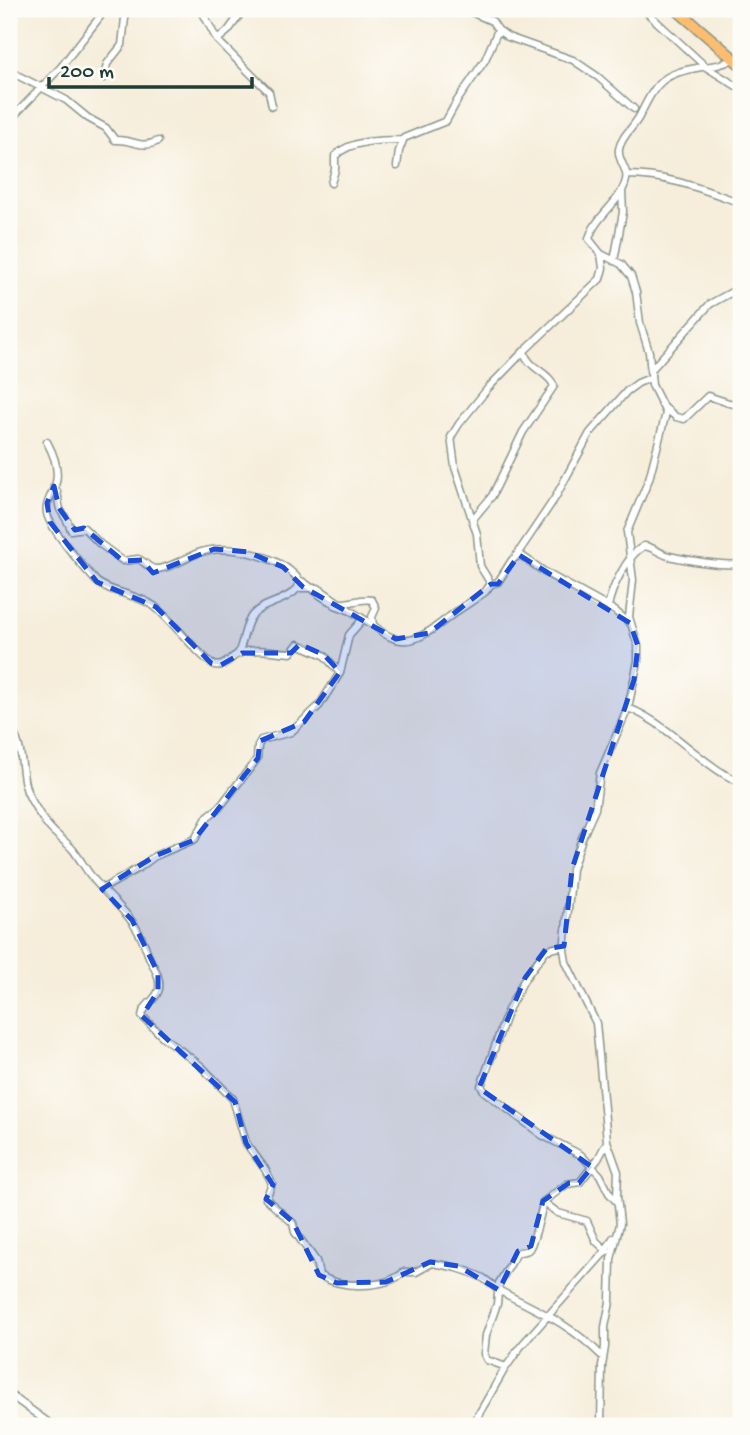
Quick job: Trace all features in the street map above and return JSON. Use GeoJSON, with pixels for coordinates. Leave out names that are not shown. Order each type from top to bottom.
{"type":"FeatureCollection","features":[{"type":"Feature","properties":{"kind":"highway"},"geometry":{"type":"LineString","coordinates":[[676,9],[737,62]]}},
{"type":"Feature","properties":{"kind":"street"},"geometry":{"type":"LineString","coordinates":[[9,121],[61,67],[106,9]]}},
{"type":"Feature","properties":{"kind":"street"},"geometry":{"type":"LineString","coordinates":[[104,78],[107,64],[122,45],[126,9]]}},
{"type":"Feature","properties":{"kind":"street"},"geometry":{"type":"LineString","coordinates":[[201,9],[217,40],[270,92],[272,106]]}},
{"type":"Feature","properties":{"kind":"street"},"geometry":{"type":"LineString","coordinates":[[217,40],[228,31],[244,9]]}},
{"type":"Feature","properties":{"kind":"street"},"geometry":{"type":"LineString","coordinates":[[464,9],[492,21],[498,30],[514,40],[573,60],[634,109]]}},
{"type":"Feature","properties":{"kind":"street"},"geometry":{"type":"LineString","coordinates":[[643,9],[706,67],[741,89]]}},
{"type":"Feature","properties":{"kind":"street"},"geometry":{"type":"LineString","coordinates":[[331,183],[335,156],[340,151],[369,142],[403,140],[446,121],[485,60],[498,30]]}},
{"type":"Feature","properties":{"kind":"street"},"geometry":{"type":"LineString","coordinates":[[737,62],[688,69],[668,76],[654,88],[619,147],[619,159],[627,175],[622,190],[590,235],[591,244],[601,254],[626,269],[634,285],[640,323],[649,352],[650,374],[655,393],[665,408],[676,417],[684,419],[708,396],[741,405]]}},
{"type":"Feature","properties":{"kind":"street"},"geometry":{"type":"LineString","coordinates":[[9,71],[66,100],[93,122],[106,128],[115,140],[128,139],[145,145],[158,141]]}},
{"type":"Feature","properties":{"kind":"street"},"geometry":{"type":"LineString","coordinates":[[634,109],[643,106]]}},
{"type":"Feature","properties":{"kind":"street"},"geometry":{"type":"LineString","coordinates":[[628,133],[634,109]]}},
{"type":"Feature","properties":{"kind":"street"},"geometry":{"type":"LineString","coordinates":[[397,166],[403,140]]}},
{"type":"Feature","properties":{"kind":"street"},"geometry":{"type":"LineString","coordinates":[[627,175],[677,181],[741,203]]}},
{"type":"Feature","properties":{"kind":"street"},"geometry":{"type":"LineString","coordinates":[[614,261],[623,212],[622,190]]}},
{"type":"Feature","properties":{"kind":"street"},"geometry":{"type":"LineString","coordinates":[[491,584],[480,566],[477,534],[455,467],[451,437],[458,424],[489,387],[600,279],[603,268],[601,254]]}},
{"type":"Feature","properties":{"kind":"street"},"geometry":{"type":"LineString","coordinates":[[54,486],[59,494],[60,508],[68,519],[71,530],[84,528],[123,561],[138,559],[158,569],[206,551],[232,549],[279,565],[298,584],[318,588],[396,639],[416,639],[429,633],[501,579],[555,498],[590,433],[627,391],[650,374],[710,304],[741,287]]}},
{"type":"Feature","properties":{"kind":"street"},"geometry":{"type":"LineString","coordinates":[[473,519],[492,496],[523,432],[554,386],[552,381],[526,359],[524,351]]}},
{"type":"Feature","properties":{"kind":"street"},"geometry":{"type":"LineString","coordinates":[[472,1426],[506,1367],[549,1314],[609,1251],[620,1223],[617,1202],[618,1172],[607,1141],[596,1023],[566,962],[564,946],[572,869],[595,809],[600,773],[628,708],[638,653],[630,623],[633,580],[628,527],[653,465],[666,420],[665,408]]}},
{"type":"Feature","properties":{"kind":"street"},"geometry":{"type":"LineString","coordinates":[[47,442],[56,467],[47,514],[50,522],[97,583],[139,597],[156,607],[211,663],[221,665],[238,654],[268,650],[290,653],[298,644],[324,655],[340,673]]}},
{"type":"Feature","properties":{"kind":"street"},"geometry":{"type":"LineString","coordinates":[[608,607],[611,593],[640,547],[648,546],[668,556],[687,558],[701,564],[741,564]]}},
{"type":"Feature","properties":{"kind":"street"},"geometry":{"type":"LineString","coordinates":[[516,556],[522,556],[630,623]]}},
{"type":"Feature","properties":{"kind":"street"},"geometry":{"type":"LineString","coordinates":[[238,654],[253,616],[260,609],[285,600],[298,584]]}},
{"type":"Feature","properties":{"kind":"street"},"geometry":{"type":"LineString","coordinates":[[310,587],[339,607],[351,611]]}},
{"type":"Feature","properties":{"kind":"street"},"geometry":{"type":"LineString","coordinates":[[332,602],[343,604],[372,600],[376,608],[372,617],[373,625]]}},
{"type":"Feature","properties":{"kind":"street"},"geometry":{"type":"LineString","coordinates":[[102,889],[155,856],[195,839],[208,816],[219,808],[257,760],[260,741],[291,732],[319,706],[340,673],[349,635],[363,619]]}},
{"type":"Feature","properties":{"kind":"street"},"geometry":{"type":"LineString","coordinates":[[628,708],[668,731],[733,781],[741,781]]}},
{"type":"Feature","properties":{"kind":"street"},"geometry":{"type":"LineString","coordinates":[[9,726],[21,751],[29,797],[50,828],[74,851],[80,864],[132,920],[158,973],[159,990],[142,1016],[161,1035],[201,1066],[233,1099],[246,1143],[272,1183],[266,1199],[293,1223],[297,1235],[316,1261],[319,1275],[337,1283],[386,1282],[398,1278],[404,1272],[416,1272],[433,1263],[460,1267],[499,1290],[549,1314],[585,1338],[603,1357]]}},
{"type":"Feature","properties":{"kind":"street"},"geometry":{"type":"LineString","coordinates":[[564,946],[546,950],[525,978],[508,1010],[481,1085],[485,1091],[542,1135],[578,1153],[592,1167],[617,1202]]}},
{"type":"Feature","properties":{"kind":"street"},"geometry":{"type":"LineString","coordinates":[[506,1367],[487,1360],[484,1354],[486,1335],[500,1282],[517,1253],[528,1250],[531,1246],[543,1202],[567,1184],[579,1183],[607,1141]]}},
{"type":"Feature","properties":{"kind":"street"},"geometry":{"type":"LineString","coordinates":[[543,1202],[558,1213],[587,1221],[596,1241],[609,1251]]}},
{"type":"Feature","properties":{"kind":"street"},"geometry":{"type":"LineString","coordinates":[[601,1426],[605,1327],[610,1302],[609,1251]]}},
{"type":"Feature","properties":{"kind":"street"},"geometry":{"type":"LineString","coordinates":[[9,1394],[53,1426]]}},
{"type":"Feature","properties":{"kind":"highlighted area"},"geometry":{"type":"Polygon","coordinates":[[[54,486],[59,508],[75,530],[84,528],[123,561],[142,560],[153,573],[214,549],[248,552],[283,567],[303,587],[396,639],[429,633],[491,584],[498,584],[519,555],[630,623],[638,646],[634,680],[572,869],[564,946],[546,949],[525,978],[479,1088],[592,1167],[579,1183],[569,1183],[543,1201],[531,1246],[518,1251],[499,1290],[458,1266],[430,1262],[386,1282],[337,1283],[319,1275],[293,1222],[266,1199],[273,1185],[246,1143],[235,1102],[142,1016],[158,991],[158,973],[132,920],[102,889],[155,856],[194,840],[258,758],[260,741],[304,722],[340,672],[324,655],[300,644],[291,653],[242,653],[221,665],[211,663],[156,607],[97,582],[50,522],[47,503],[54,486]]]}}]}
